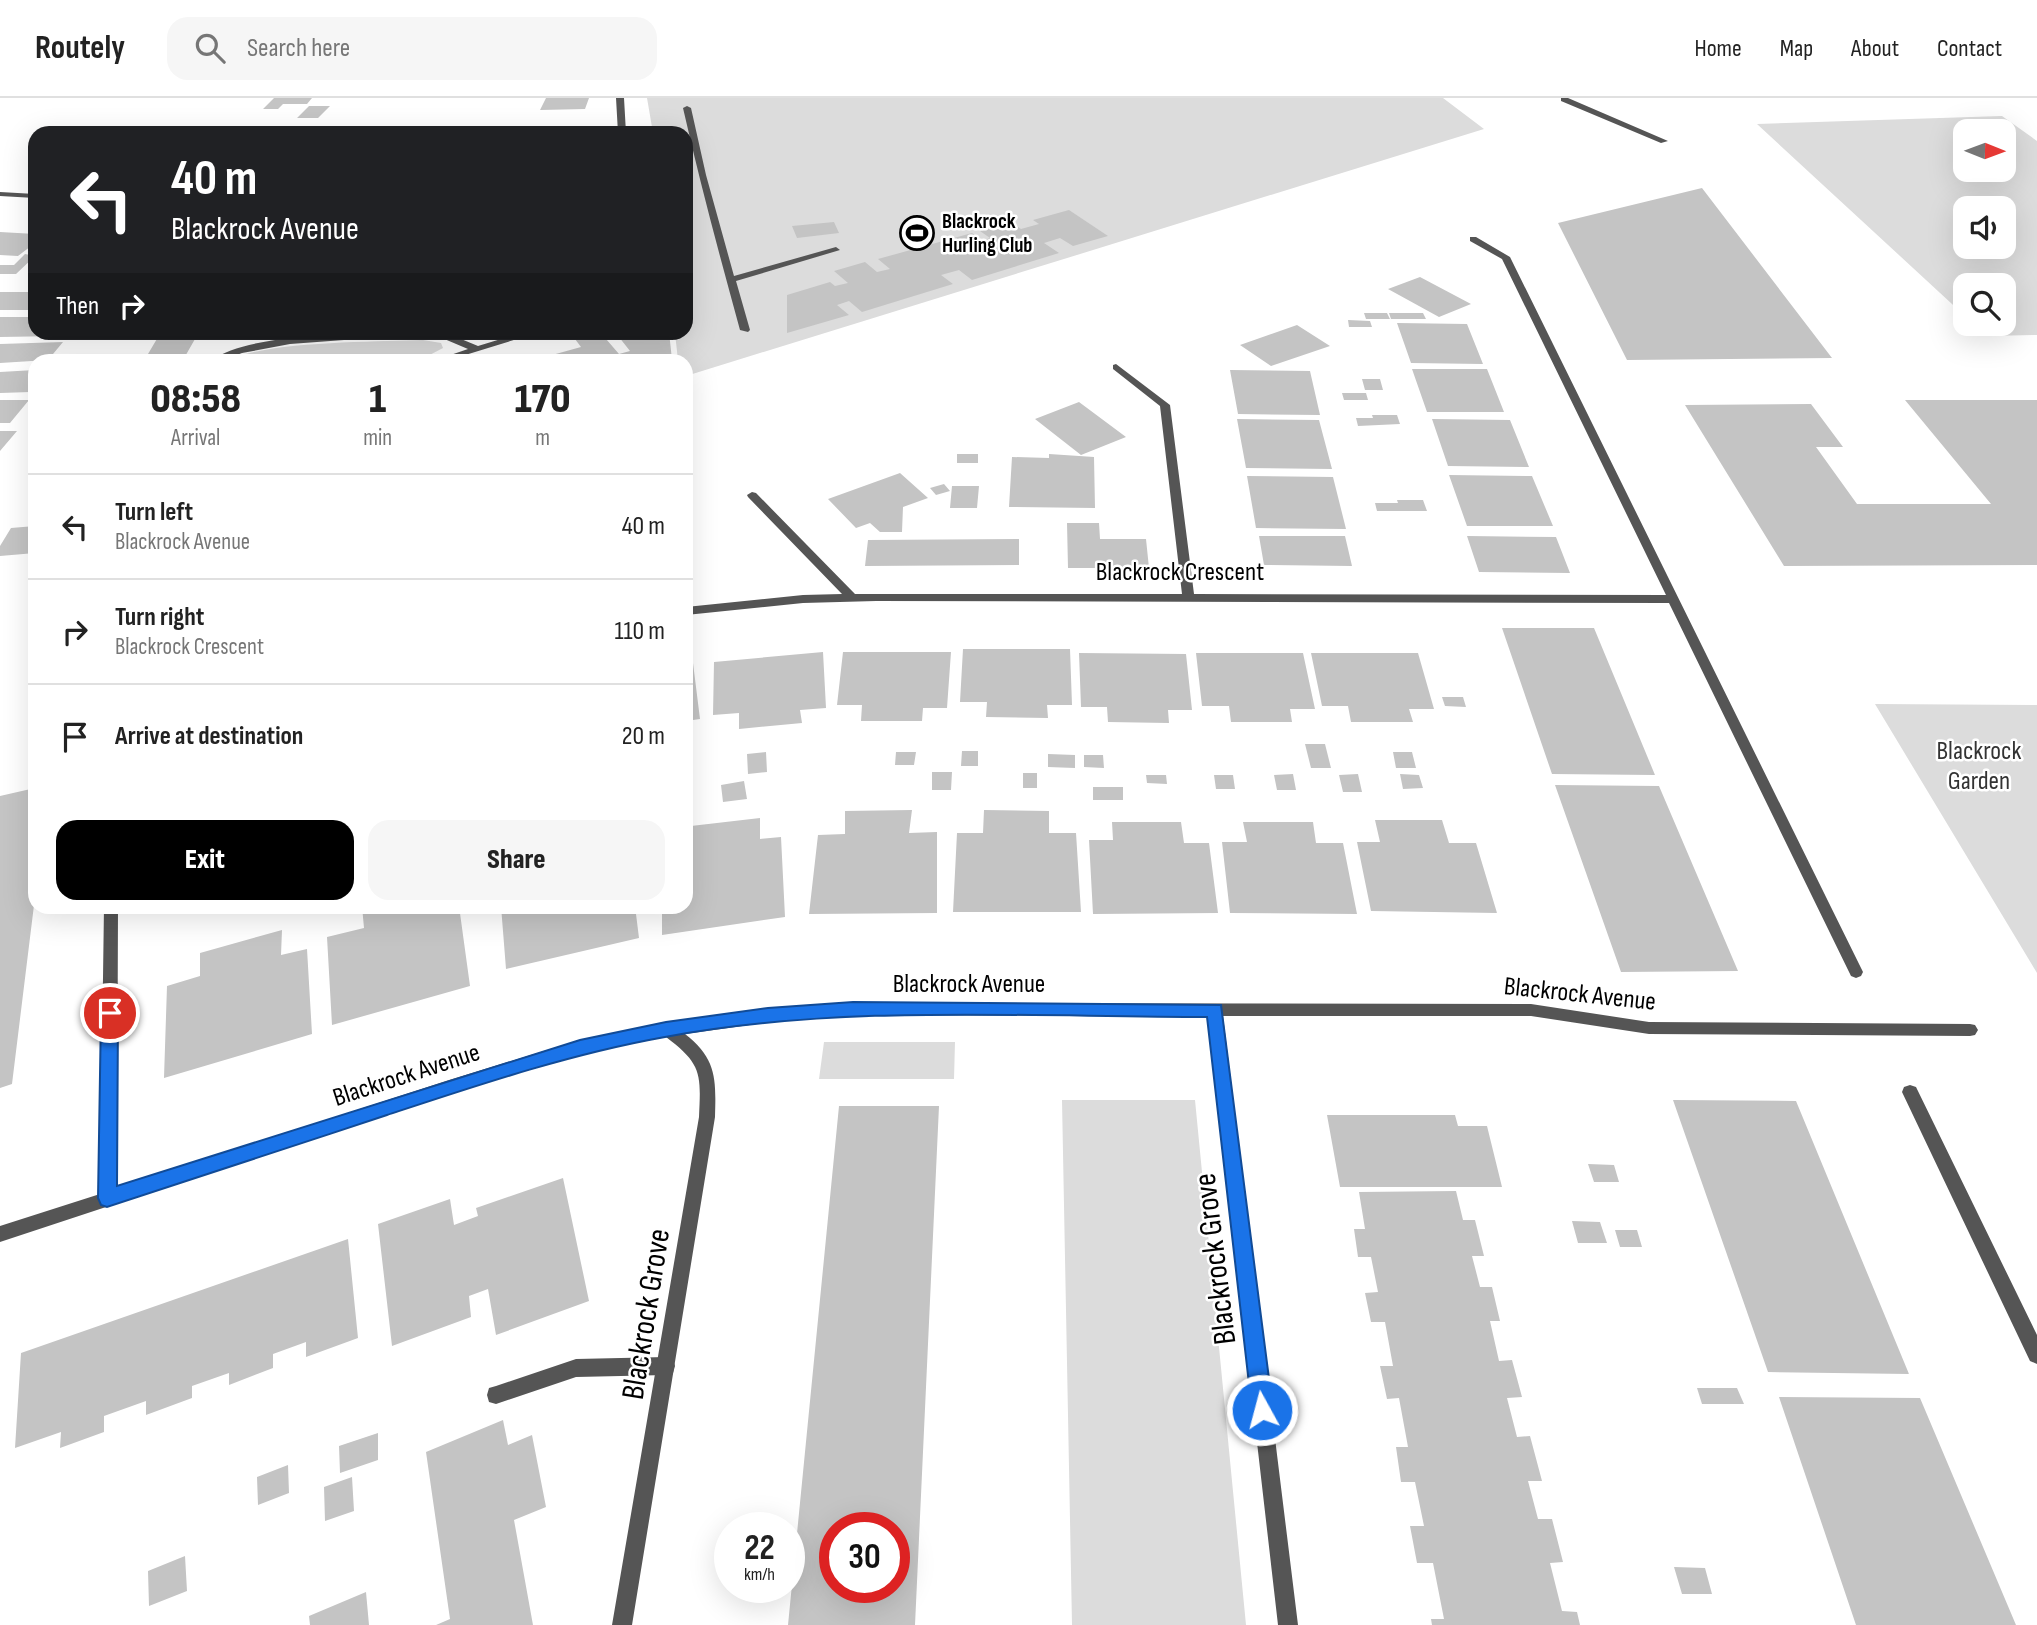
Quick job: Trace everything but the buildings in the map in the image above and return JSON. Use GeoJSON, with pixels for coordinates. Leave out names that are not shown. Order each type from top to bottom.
{"type":"FeatureCollection","features":[{"type":"Feature","properties":{"kind":"street"},"geometry":{"type":"LineString","coordinates":[[620,98],[622,126]]}},
{"type":"Feature","properties":{"kind":"street"},"geometry":{"type":"LineString","coordinates":[[1564,99],[1664,142]]}},
{"type":"Feature","properties":{"kind":"street"},"geometry":{"type":"LineString","coordinates":[[687,108],[690,126]]}},
{"type":"Feature","properties":{"kind":"street"},"geometry":{"type":"LineString","coordinates":[[693,145],[698,175],[745,330]]}},
{"type":"Feature","properties":{"kind":"street"},"geometry":{"type":"LineString","coordinates":[[0,194],[28,196]]}},
{"type":"Feature","properties":{"kind":"street"},"geometry":{"type":"LineString","coordinates":[[1473,239],[1506,257],[1856,972]]}},
{"type":"Feature","properties":{"kind":"street"},"geometry":{"type":"LineString","coordinates":[[730,280],[836,250]]}},
{"type":"Feature","properties":{"kind":"street"},"geometry":{"type":"LineString","coordinates":[[230,354],[278,343],[337,340]]}},
{"type":"Feature","properties":{"kind":"street"},"geometry":{"type":"LineString","coordinates":[[450,340],[479,350]]}},
{"type":"Feature","properties":{"kind":"street"},"geometry":{"type":"LineString","coordinates":[[464,354],[511,340]]}},
{"type":"Feature","properties":{"kind":"street"},"geometry":{"type":"LineString","coordinates":[[1116,367],[1165,405],[1188,596]]}},
{"type":"Feature","properties":{"kind":"street"},"geometry":{"type":"LineString","coordinates":[[752,495],[851,597]]}},
{"type":"Feature","properties":{"kind":"street","name":"Blackrock Crescent"},"geometry":{"type":"LineString","coordinates":[[693,610],[851,597],[1674,599]]}},
{"type":"Feature","properties":{"kind":"street"},"geometry":{"type":"LineString","coordinates":[[107,1198],[111,914]]}},
{"type":"Feature","properties":{"kind":"street","name":"Blackrock Avenue"},"geometry":{"type":"LineString","coordinates":[[0,1234],[449,1087],[580,1047],[666,1029],[768,1015],[853,1009],[1531,1010],[1649,1028],[1970,1030]]}},
{"type":"Feature","properties":{"kind":"street","name":"Blackrock Grove"},"geometry":{"type":"LineString","coordinates":[[1215,1010],[1288,1625]]}},
{"type":"Feature","properties":{"kind":"street","name":"Blackrock Grove"},"geometry":{"type":"LineString","coordinates":[[622,1625],[707,1116],[709,1081],[705,1063],[691,1046],[666,1029]]}},
{"type":"Feature","properties":{"kind":"street"},"geometry":{"type":"LineString","coordinates":[[1910,1092],[2037,1355]]}},
{"type":"Feature","properties":{"kind":"street"},"geometry":{"type":"LineString","coordinates":[[496,1395],[576,1368],[666,1366]]}},
{"type":"Feature","properties":{"kind":"green space","name":"Blackrock Hurling Club"},"geometry":{"type":"Polygon","coordinates":[[[647,98],[1443,98],[1484,129],[693,374],[693,354],[677,354],[676,340],[693,340],[693,126],[652,126],[647,98]]]}},
{"type":"Feature","properties":{"kind":"green space"},"geometry":{"type":"Polygon","coordinates":[[[2002,116],[2006,119],[1953,119],[1953,182],[2016,182],[2016,126],[2037,141],[2037,335],[2016,335],[2016,273],[1953,273],[1953,305],[1757,124],[2002,116]]]}},
{"type":"Feature","properties":{"kind":"green space"},"geometry":{"type":"Polygon","coordinates":[[[423,340],[441,343],[443,348],[432,354],[247,354],[295,346],[423,340]]]}},
{"type":"Feature","properties":{"kind":"green space","name":"Blackrock Garden"},"geometry":{"type":"Polygon","coordinates":[[[1875,704],[2037,705],[2037,973],[1875,704]]]}},
{"type":"Feature","properties":{"kind":"green space"},"geometry":{"type":"Polygon","coordinates":[[[824,1042],[955,1042],[954,1079],[819,1079],[824,1042]]]}},
{"type":"Feature","properties":{"kind":"green space"},"geometry":{"type":"Polygon","coordinates":[[[1062,1100],[1195,1100],[1246,1625],[1072,1625],[1062,1100]]]}},
{"type":"Feature","properties":{"kind":"place","name":"Blackrock Hurling Club"},"geometry":{"type":"Point","coordinates":[917,233]}},
{"type":"Feature","properties":{"kind":"route"},"geometry":{"type":"LineString","coordinates":[[110,1013],[107,1198],[580,1047],[666,1029],[768,1015],[853,1009],[1215,1010],[1262,1410]]}}]}
